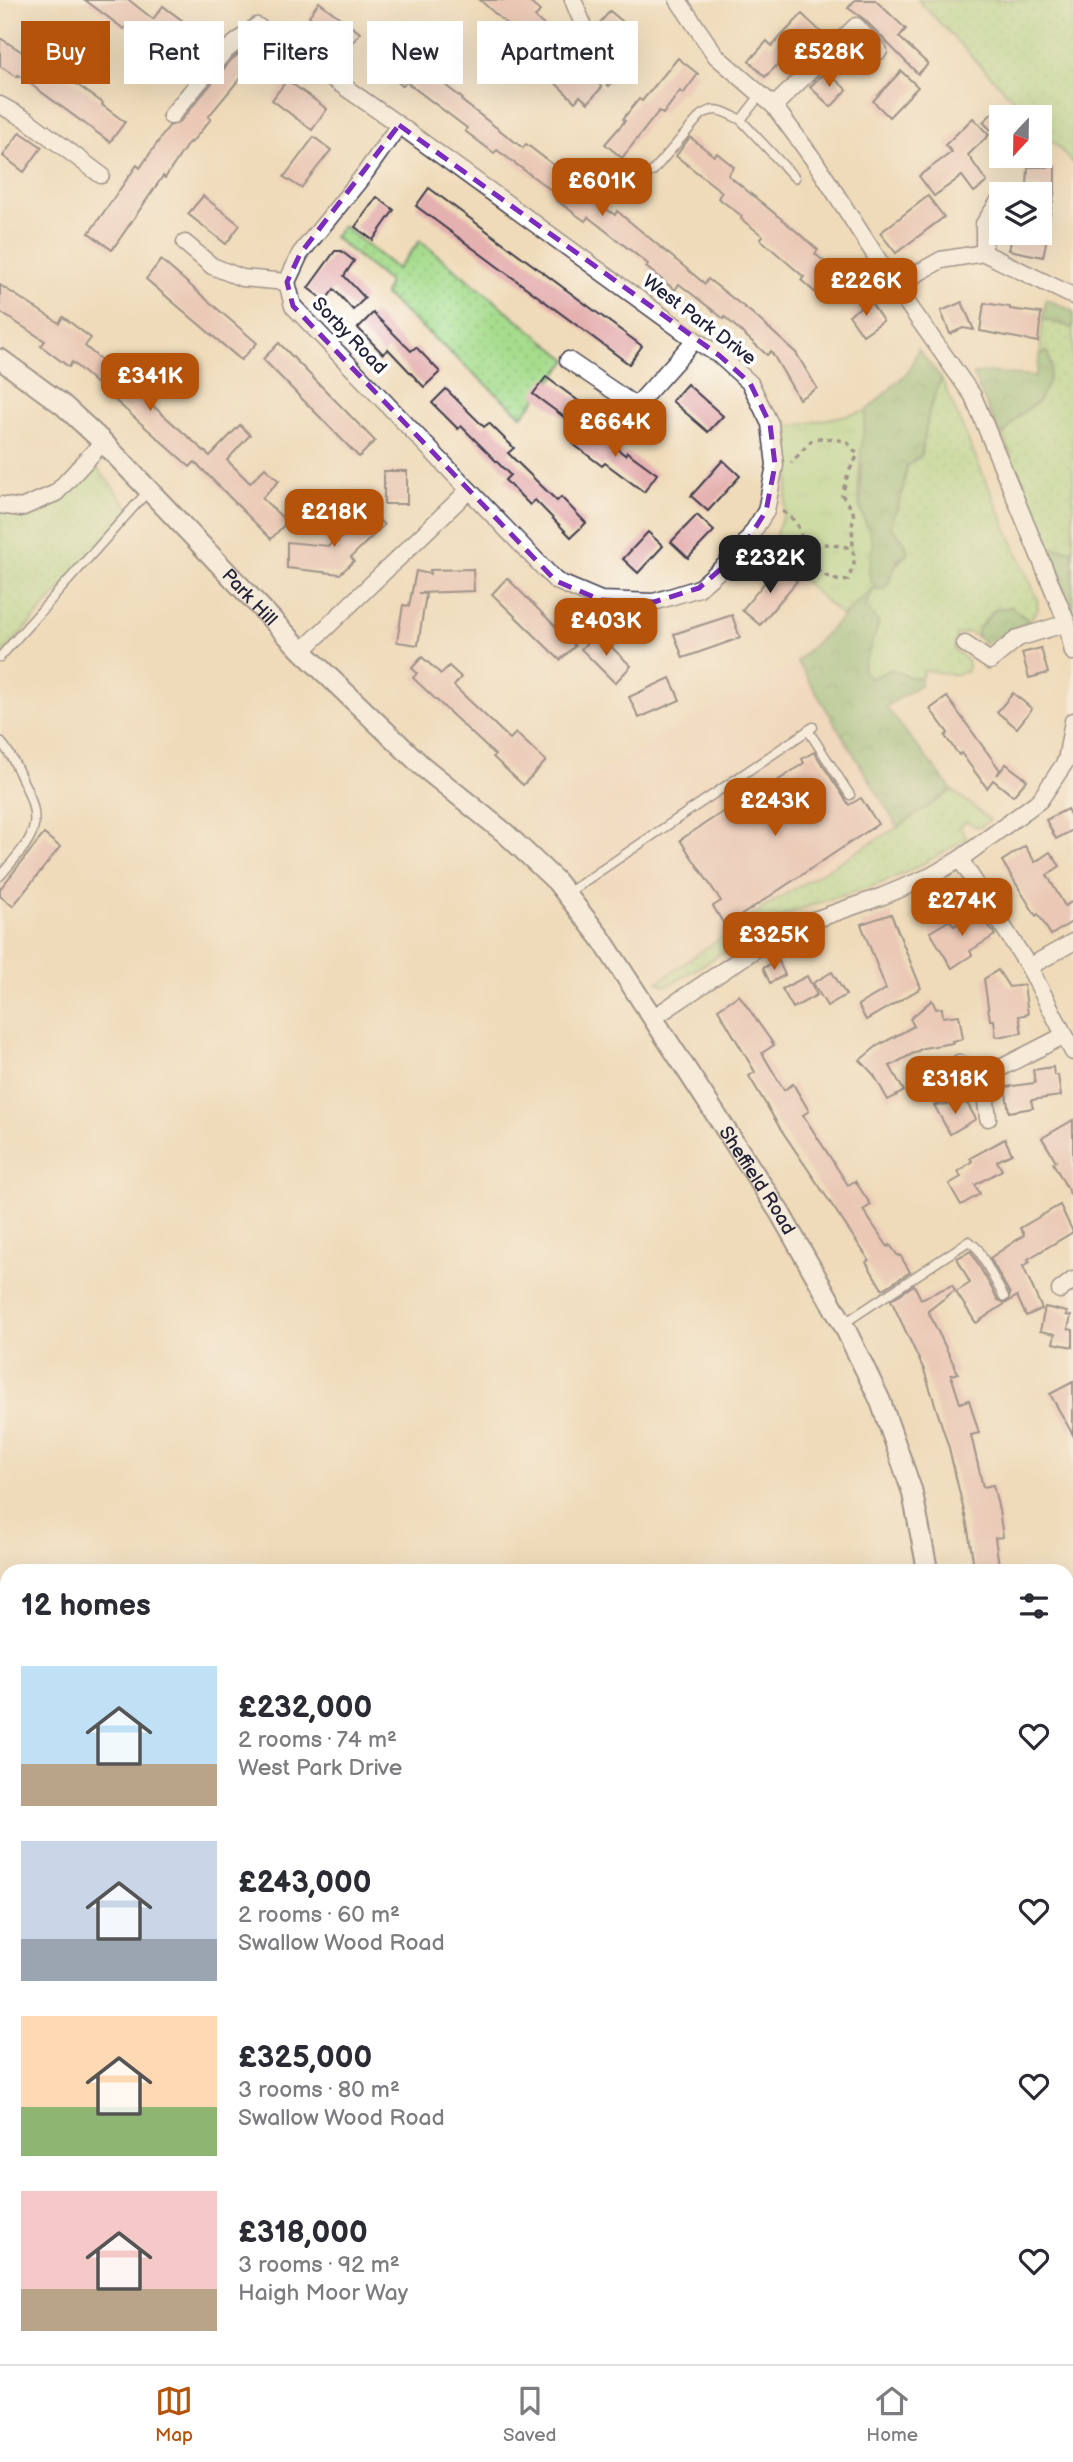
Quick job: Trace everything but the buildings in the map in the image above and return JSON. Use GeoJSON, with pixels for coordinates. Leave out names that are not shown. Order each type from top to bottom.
{"type":"FeatureCollection","features":[{"type":"Feature","properties":{"kind":"street"},"geometry":{"type":"LineString","coordinates":[[573,0],[582,21]]}},
{"type":"Feature","properties":{"kind":"street"},"geometry":{"type":"LineString","coordinates":[[678,0],[716,56],[774,106],[816,163],[895,286],[973,396],[1067,623],[1073,652]]}},
{"type":"Feature","properties":{"kind":"street","name":"West Park Drive"},"geometry":{"type":"LineString","coordinates":[[171,116],[224,52],[257,26],[720,356],[750,383],[770,424],[775,465],[768,503],[740,552],[699,588],[654,602],[601,600],[556,581],[469,490]]}},
{"type":"Feature","properties":{"kind":"street"},"geometry":{"type":"LineString","coordinates":[[774,106],[856,26],[879,51]]}},
{"type":"Feature","properties":{"kind":"street"},"geometry":{"type":"LineString","coordinates":[[0,105],[27,120],[101,176]]}},
{"type":"Feature","properties":{"kind":"street"},"geometry":{"type":"LineString","coordinates":[[185,243],[212,266],[242,278],[287,282],[300,254],[363,176],[399,125]]}},
{"type":"Feature","properties":{"kind":"street"},"geometry":{"type":"LineString","coordinates":[[984,253],[984,224],[989,216]]}},
{"type":"Feature","properties":{"kind":"street"},"geometry":{"type":"LineString","coordinates":[[895,286],[941,260],[984,253],[1073,296]]}},
{"type":"Feature","properties":{"kind":"street","name":"Sorby Road"},"geometry":{"type":"LineString","coordinates":[[287,282],[293,306],[469,490]]}},
{"type":"Feature","properties":{"kind":"street"},"geometry":{"type":"LineString","coordinates":[[568,360],[636,406],[695,340]]}},
{"type":"Feature","properties":{"kind":"street","name":"Park Hill"},"geometry":{"type":"LineString","coordinates":[[0,359],[63,405],[103,442],[302,651],[422,766],[505,833]]}},
{"type":"Feature","properties":{"kind":"street"},"geometry":{"type":"LineString","coordinates":[[0,505],[21,508],[56,493],[103,442]]}},
{"type":"Feature","properties":{"kind":"street"},"geometry":{"type":"LineString","coordinates":[[302,651],[469,490]]}},
{"type":"Feature","properties":{"kind":"street"},"geometry":{"type":"LineString","coordinates":[[965,644],[990,662],[1018,638],[1067,623]]}},
{"type":"Feature","properties":{"kind":"street"},"geometry":{"type":"LineString","coordinates":[[653,1018],[775,936],[883,896],[930,876],[960,859],[1040,800],[1069,762],[1073,721]]}},
{"type":"Feature","properties":{"kind":"street","name":"Sheffield Road"},"geometry":{"type":"LineString","coordinates":[[505,833],[556,881],[600,937],[780,1213],[843,1324],[880,1400],[912,1491],[926,1564]]}},
{"type":"Feature","properties":{"kind":"street"},"geometry":{"type":"LineString","coordinates":[[960,859],[1029,967],[1073,1052]]}},
{"type":"Feature","properties":{"kind":"street"},"geometry":{"type":"LineString","coordinates":[[1029,967],[1073,942]]}},
{"type":"Feature","properties":{"kind":"street"},"geometry":{"type":"LineString","coordinates":[[983,1077],[1065,1035]]}},
{"type":"Feature","properties":{"kind":"street"},"geometry":{"type":"LineString","coordinates":[[959,1063],[983,1077]]}},
{"type":"Feature","properties":{"kind":"street"},"geometry":{"type":"LineString","coordinates":[[983,1077],[988,1118]]}},
{"type":"Feature","properties":{"kind":"lane"},"geometry":{"type":"LineString","coordinates":[[740,120],[761,94]]}},
{"type":"Feature","properties":{"kind":"lane"},"geometry":{"type":"LineString","coordinates":[[652,172],[701,115],[716,108],[740,120],[795,178]]}},
{"type":"Feature","properties":{"kind":"lane"},"geometry":{"type":"LineString","coordinates":[[0,657],[149,490]]}},
{"type":"Feature","properties":{"kind":"lane"},"geometry":{"type":"LineString","coordinates":[[566,894],[811,729],[850,795]]}},
{"type":"Feature","properties":{"kind":"lane"},"geometry":{"type":"LineString","coordinates":[[0,741],[9,751],[33,801],[36,824],[28,842],[0,876]]}},
{"type":"Feature","properties":{"kind":"lane"},"geometry":{"type":"LineString","coordinates":[[843,1324],[969,1241],[978,1249],[1004,1297]]}},
{"type":"Feature","properties":{"kind":"path"},"geometry":{"type":"LineString","coordinates":[[768,503],[789,515],[796,523],[809,561],[829,577],[843,582],[848,580],[854,564],[854,516],[842,495],[848,473],[858,455],[854,448],[846,440],[817,436],[807,442],[793,462],[774,471]]}},
{"type":"Feature","properties":{"kind":"path"},"geometry":{"type":"LineString","coordinates":[[804,541],[854,548]]}},
{"type":"Feature","properties":{"kind":"highlighted area"},"geometry":{"type":"Polygon","coordinates":[[[399,125],[720,356],[750,383],[770,424],[775,465],[766,511],[740,552],[699,588],[654,602],[601,600],[556,581],[293,306],[287,282],[300,254],[399,125]]]}},
{"type":"Feature","properties":{"kind":"shaded area"},"geometry":{"type":"Polygon","coordinates":[[[797,661],[898,827],[769,904],[658,982],[603,900],[568,857],[521,814],[797,661]]]}},
{"type":"Feature","properties":{"kind":"green space"},"geometry":{"type":"Polygon","coordinates":[[[918,0],[1073,0],[1073,163],[1052,141],[1052,105],[1019,105],[918,0]]]}},
{"type":"Feature","properties":{"kind":"green space"},"geometry":{"type":"Polygon","coordinates":[[[343,226],[397,269],[420,241],[568,360],[522,416],[385,295],[389,282],[334,237],[343,226]]]}},
{"type":"Feature","properties":{"kind":"green space"},"geometry":{"type":"Polygon","coordinates":[[[1046,299],[1073,311],[1073,328],[1043,319],[1046,299]]]}},
{"type":"Feature","properties":{"kind":"green space"},"geometry":{"type":"Polygon","coordinates":[[[1043,319],[1073,328],[1073,550],[1048,547],[1003,436],[1019,415],[1038,402],[1047,352],[1040,354],[1043,319]]]}},
{"type":"Feature","properties":{"kind":"green space"},"geometry":{"type":"Polygon","coordinates":[[[918,349],[941,378],[929,411],[921,455],[907,466],[902,494],[890,527],[902,538],[908,553],[898,560],[886,588],[878,590],[875,587],[865,606],[879,623],[862,669],[870,679],[891,669],[912,678],[921,678],[921,684],[886,707],[952,790],[898,827],[797,661],[875,586],[870,580],[868,560],[873,543],[860,506],[861,447],[866,411],[909,371],[918,349]]]}},
{"type":"Feature","properties":{"kind":"green space"},"geometry":{"type":"Polygon","coordinates":[[[1048,352],[1051,365],[1048,383],[1038,402],[1019,415],[1003,436],[973,375],[985,372],[1036,376],[1040,354],[1048,352]]]}},
{"type":"Feature","properties":{"kind":"green space"},"geometry":{"type":"Polygon","coordinates":[[[941,378],[1037,598],[1038,609],[1029,621],[1020,613],[977,630],[978,637],[968,632],[957,635],[954,650],[967,661],[967,671],[952,674],[925,670],[921,678],[912,678],[891,669],[870,680],[862,669],[871,647],[865,607],[875,586],[908,553],[902,539],[890,528],[902,494],[907,466],[921,455],[929,411],[941,378]]]}},
{"type":"Feature","properties":{"kind":"green space"},"geometry":{"type":"Polygon","coordinates":[[[866,411],[858,488],[860,509],[872,540],[869,574],[875,586],[842,616],[770,550],[784,512],[790,470],[784,428],[866,411]]]}},
{"type":"Feature","properties":{"kind":"green space"},"geometry":{"type":"Polygon","coordinates":[[[89,458],[131,510],[0,657],[0,505],[56,493],[89,458]]]}},
{"type":"Feature","properties":{"kind":"green space"},"geometry":{"type":"Polygon","coordinates":[[[1048,547],[1073,550],[1073,612],[1048,547]]]}},
{"type":"Feature","properties":{"kind":"green space"},"geometry":{"type":"Polygon","coordinates":[[[1011,607],[1029,621],[985,644],[978,637],[977,630],[995,609],[1011,607]]]}},
{"type":"Feature","properties":{"kind":"green space"},"geometry":{"type":"Polygon","coordinates":[[[952,790],[990,820],[980,827],[967,821],[959,827],[967,838],[906,872],[786,915],[666,986],[658,982],[769,904],[898,827],[952,790]]]}}]}
